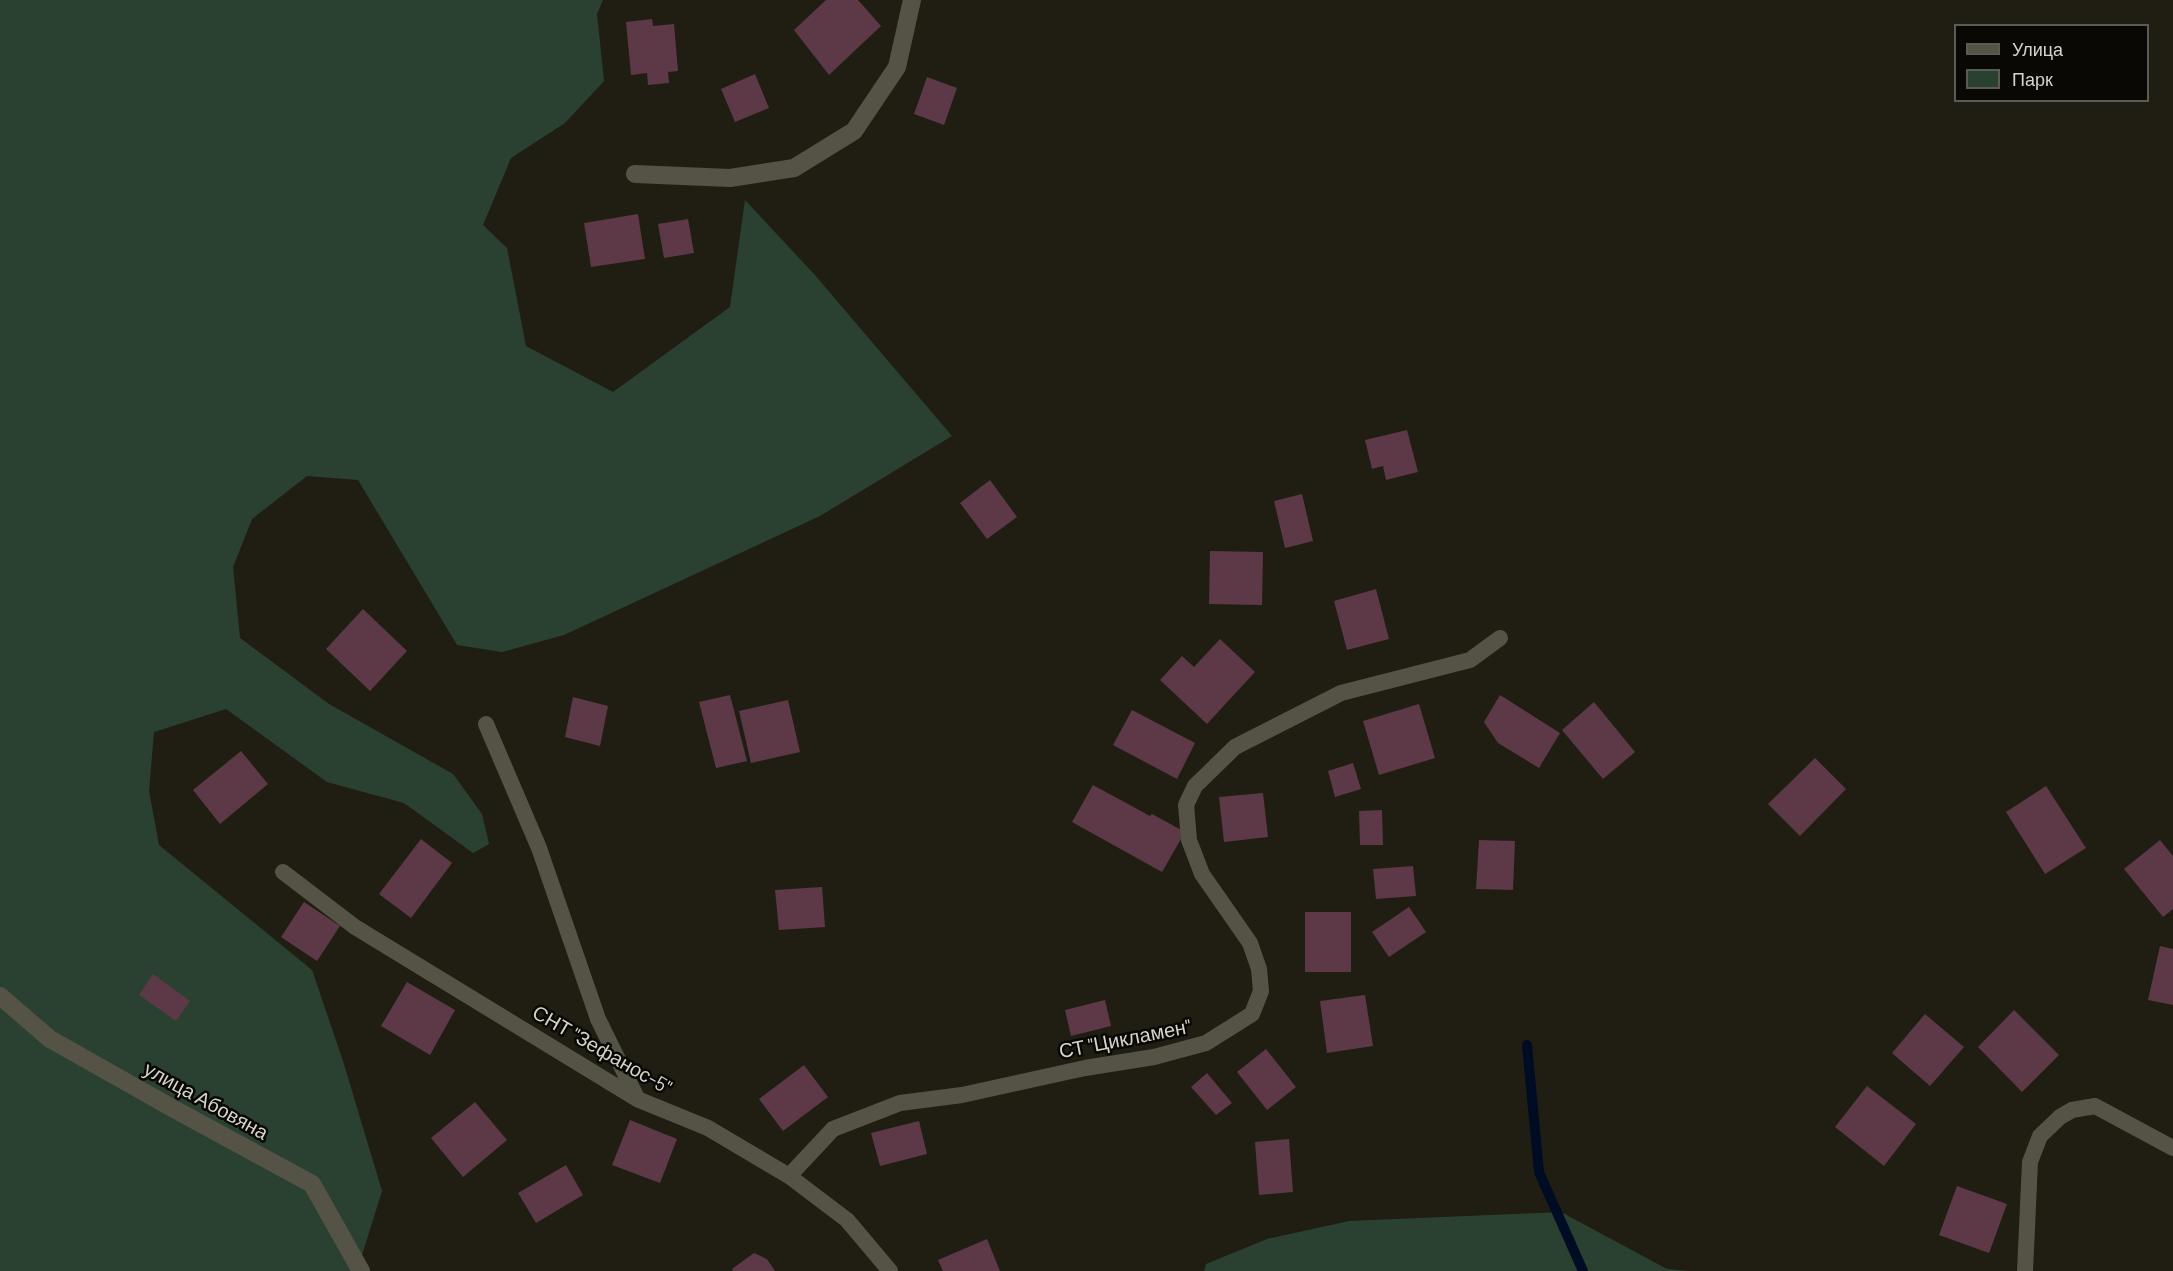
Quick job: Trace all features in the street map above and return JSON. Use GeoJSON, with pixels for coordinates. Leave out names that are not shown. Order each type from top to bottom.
{"type":"FeatureCollection","features":[{"type":"Feature","properties":{"kind":"street"},"geometry":{"type":"LineString","coordinates":[[635,174],[730,178],[794,168],[854,131],[897,67],[912,0]]}},
{"type":"Feature","properties":{"kind":"street","name":"улица Абовяна"},"geometry":{"type":"LineString","coordinates":[[0,996],[50,1039],[174,1110],[312,1184],[362,1271]]}},
{"type":"Feature","properties":{"kind":"lane","name":"СТ \"Цикламен\""},"geometry":{"type":"LineString","coordinates":[[789,1176],[833,1129],[900,1103],[962,1095],[1085,1068],[1154,1057],[1206,1044],[1252,1014],[1261,991],[1259,969],[1251,943],[1202,874],[1189,840],[1186,805],[1195,786],[1235,747],[1341,693],[1470,660],[1500,638]]}},
{"type":"Feature","properties":{"kind":"lane"},"geometry":{"type":"LineString","coordinates":[[486,724],[539,848],[598,1019],[637,1099]]}},
{"type":"Feature","properties":{"kind":"lane","name":"СНТ \"Зефанос-5\""},"geometry":{"type":"LineString","coordinates":[[283,872],[356,927],[637,1099],[708,1128],[789,1176],[847,1220],[890,1271]]}},
{"type":"Feature","properties":{"kind":"lane"},"geometry":{"type":"LineString","coordinates":[[2025,1271],[2030,1162],[2040,1136],[2060,1117],[2072,1110],[2095,1106],[2173,1148]]}},
{"type":"Feature","properties":{"kind":"green space"},"geometry":{"type":"Polygon","coordinates":[[[0,0],[603,0],[597,14],[604,81],[565,123],[511,158],[483,225],[507,248],[526,346],[613,392],[730,307],[745,200],[814,274],[952,436],[820,516],[564,635],[502,652],[457,645],[358,480],[307,476],[252,519],[233,567],[240,638],[329,704],[453,774],[482,814],[489,844],[473,853],[404,803],[327,782],[226,709],[154,732],[149,791],[159,845],[312,970],[343,1061],[382,1191],[357,1271],[0,1271],[0,0]]]}},
{"type":"Feature","properties":{"kind":"green space"},"geometry":{"type":"Polygon","coordinates":[[[1561,1212],[1667,1269],[1688,1271],[1204,1271],[1206,1264],[1267,1239],[1349,1221],[1561,1212]]]}},
{"type":"Feature","properties":{"kind":"building"},"geometry":{"type":"Polygon","coordinates":[[[826,0],[858,0],[881,26],[829,75],[794,30],[826,0]]]}},
{"type":"Feature","properties":{"kind":"building"},"geometry":{"type":"Polygon","coordinates":[[[652,19],[653,26],[674,24],[678,71],[668,72],[669,83],[648,85],[647,73],[631,75],[626,22],[652,19]]]}},
{"type":"Feature","properties":{"kind":"building"},"geometry":{"type":"Polygon","coordinates":[[[755,74],[769,108],[735,122],[721,89],[755,74]]]}},
{"type":"Feature","properties":{"kind":"building"},"geometry":{"type":"Polygon","coordinates":[[[927,77],[957,88],[944,125],[914,114],[927,77]]]}},
{"type":"Feature","properties":{"kind":"building"},"geometry":{"type":"Polygon","coordinates":[[[638,214],[645,259],[591,267],[584,223],[638,214]]]}},
{"type":"Feature","properties":{"kind":"building"},"geometry":{"type":"Polygon","coordinates":[[[688,219],[694,253],[664,258],[658,224],[688,219]]]}},
{"type":"Feature","properties":{"kind":"building"},"geometry":{"type":"Polygon","coordinates":[[[1407,430],[1418,472],[1386,480],[1383,466],[1372,469],[1365,440],[1407,430]]]}},
{"type":"Feature","properties":{"kind":"building"},"geometry":{"type":"Polygon","coordinates":[[[990,480],[1017,517],[987,539],[960,503],[990,480]]]}},
{"type":"Feature","properties":{"kind":"building"},"geometry":{"type":"Polygon","coordinates":[[[1302,494],[1313,541],[1285,548],[1274,501],[1302,494]]]}},
{"type":"Feature","properties":{"kind":"building"},"geometry":{"type":"Polygon","coordinates":[[[1210,551],[1263,552],[1262,605],[1209,604],[1210,551]]]}},
{"type":"Feature","properties":{"kind":"building"},"geometry":{"type":"Polygon","coordinates":[[[1376,589],[1389,639],[1347,650],[1334,601],[1376,589]]]}},
{"type":"Feature","properties":{"kind":"building"},"geometry":{"type":"Polygon","coordinates":[[[363,609],[407,651],[370,691],[326,649],[363,609]]]}},
{"type":"Feature","properties":{"kind":"building"},"geometry":{"type":"Polygon","coordinates":[[[1220,639],[1255,672],[1207,724],[1160,680],[1182,656],[1194,667],[1220,639]]]}},
{"type":"Feature","properties":{"kind":"building"},"geometry":{"type":"Polygon","coordinates":[[[730,695],[747,761],[716,768],[699,702],[730,695]]]}},
{"type":"Feature","properties":{"kind":"building"},"geometry":{"type":"Polygon","coordinates":[[[1500,695],[1560,733],[1539,768],[1498,743],[1484,722],[1500,695]]]}},
{"type":"Feature","properties":{"kind":"building"},"geometry":{"type":"Polygon","coordinates":[[[573,697],[608,706],[600,746],[565,737],[573,697]]]}},
{"type":"Feature","properties":{"kind":"building"},"geometry":{"type":"Polygon","coordinates":[[[788,700],[800,752],[751,763],[739,711],[788,700]]]}},
{"type":"Feature","properties":{"kind":"building"},"geometry":{"type":"Polygon","coordinates":[[[1594,702],[1635,752],[1603,779],[1562,730],[1594,702]]]}},
{"type":"Feature","properties":{"kind":"building"},"geometry":{"type":"Polygon","coordinates":[[[1419,704],[1435,758],[1379,775],[1363,721],[1419,704]]]}},
{"type":"Feature","properties":{"kind":"building"},"geometry":{"type":"Polygon","coordinates":[[[1132,710],[1195,743],[1177,779],[1113,745],[1132,710]]]}},
{"type":"Feature","properties":{"kind":"building"},"geometry":{"type":"Polygon","coordinates":[[[241,751],[268,784],[220,824],[193,790],[241,751]]]}},
{"type":"Feature","properties":{"kind":"building"},"geometry":{"type":"Polygon","coordinates":[[[1815,758],[1846,789],[1800,836],[1768,804],[1815,758]]]}},
{"type":"Feature","properties":{"kind":"building"},"geometry":{"type":"Polygon","coordinates":[[[1353,763],[1361,789],[1335,797],[1328,771],[1353,763]]]}},
{"type":"Feature","properties":{"kind":"building"},"geometry":{"type":"Polygon","coordinates":[[[1093,785],[1185,832],[1162,872],[1072,822],[1093,785]]]}},
{"type":"Feature","properties":{"kind":"building"},"geometry":{"type":"Polygon","coordinates":[[[2046,786],[2086,848],[2045,874],[2006,812],[2046,786]]]}},
{"type":"Feature","properties":{"kind":"building"},"geometry":{"type":"Polygon","coordinates":[[[1263,793],[1268,837],[1224,842],[1219,797],[1263,793]]]}},
{"type":"Feature","properties":{"kind":"building"},"geometry":{"type":"Polygon","coordinates":[[[1382,810],[1383,845],[1360,845],[1359,811],[1382,810]]]}},
{"type":"Feature","properties":{"kind":"building"},"geometry":{"type":"Polygon","coordinates":[[[421,839],[452,863],[411,918],[379,894],[421,839]]]}},
{"type":"Feature","properties":{"kind":"building"},"geometry":{"type":"Polygon","coordinates":[[[1479,840],[1515,841],[1513,890],[1476,889],[1479,840]]]}},
{"type":"Feature","properties":{"kind":"building"},"geometry":{"type":"Polygon","coordinates":[[[2160,840],[2173,856],[2173,909],[2163,917],[2124,869],[2160,840]]]}},
{"type":"Feature","properties":{"kind":"building"},"geometry":{"type":"Polygon","coordinates":[[[1413,866],[1416,896],[1376,899],[1373,869],[1413,866]]]}},
{"type":"Feature","properties":{"kind":"building"},"geometry":{"type":"Polygon","coordinates":[[[822,887],[825,927],[779,930],[775,890],[822,887]]]}},
{"type":"Feature","properties":{"kind":"building"},"geometry":{"type":"Polygon","coordinates":[[[304,902],[340,926],[317,961],[281,937],[304,902]]]}},
{"type":"Feature","properties":{"kind":"building"},"geometry":{"type":"Polygon","coordinates":[[[1409,907],[1426,932],[1389,957],[1372,932],[1409,907]]]}},
{"type":"Feature","properties":{"kind":"building"},"geometry":{"type":"Polygon","coordinates":[[[1305,912],[1351,912],[1351,972],[1305,972],[1305,912]]]}},
{"type":"Feature","properties":{"kind":"building"},"geometry":{"type":"Polygon","coordinates":[[[2160,946],[2173,949],[2173,1005],[2148,1000],[2160,946]]]}},
{"type":"Feature","properties":{"kind":"building"},"geometry":{"type":"Polygon","coordinates":[[[153,974],[190,1001],[176,1021],[139,995],[153,974]]]}},
{"type":"Feature","properties":{"kind":"building"},"geometry":{"type":"Polygon","coordinates":[[[407,982],[455,1010],[430,1055],[381,1026],[407,982]]]}},
{"type":"Feature","properties":{"kind":"building"},"geometry":{"type":"Polygon","coordinates":[[[1365,995],[1373,1046],[1327,1053],[1320,1001],[1365,995]]]}},
{"type":"Feature","properties":{"kind":"building"},"geometry":{"type":"Polygon","coordinates":[[[1105,1000],[1111,1026],[1071,1036],[1065,1010],[1105,1000]]]}},
{"type":"Feature","properties":{"kind":"building"},"geometry":{"type":"Polygon","coordinates":[[[2014,1010],[2059,1055],[2022,1092],[1978,1047],[2014,1010]]]}},
{"type":"Feature","properties":{"kind":"building"},"geometry":{"type":"Polygon","coordinates":[[[1925,1014],[1964,1047],[1930,1086],[1892,1053],[1925,1014]]]}},
{"type":"Feature","properties":{"kind":"building"},"geometry":{"type":"Polygon","coordinates":[[[1266,1049],[1296,1087],[1267,1110],[1237,1072],[1266,1049]]]}},
{"type":"Feature","properties":{"kind":"building"},"geometry":{"type":"Polygon","coordinates":[[[804,1065],[828,1097],[783,1131],[759,1099],[804,1065]]]}},
{"type":"Feature","properties":{"kind":"building"},"geometry":{"type":"Polygon","coordinates":[[[1207,1073],[1232,1103],[1216,1115],[1191,1087],[1207,1073]]]}},
{"type":"Feature","properties":{"kind":"building"},"geometry":{"type":"Polygon","coordinates":[[[1867,1086],[1916,1124],[1884,1166],[1835,1127],[1867,1086]]]}},
{"type":"Feature","properties":{"kind":"building"},"geometry":{"type":"Polygon","coordinates":[[[475,1102],[507,1140],[463,1177],[431,1138],[475,1102]]]}},
{"type":"Feature","properties":{"kind":"building"},"geometry":{"type":"Polygon","coordinates":[[[630,1120],[677,1139],[660,1183],[612,1165],[630,1120]]]}},
{"type":"Feature","properties":{"kind":"building"},"geometry":{"type":"Polygon","coordinates":[[[919,1121],[927,1154],[880,1166],[871,1133],[919,1121]]]}},
{"type":"Feature","properties":{"kind":"building"},"geometry":{"type":"Polygon","coordinates":[[[1289,1139],[1293,1192],[1259,1195],[1255,1142],[1289,1139]]]}},
{"type":"Feature","properties":{"kind":"building"},"geometry":{"type":"Polygon","coordinates":[[[566,1165],[583,1195],[536,1223],[518,1193],[566,1165]]]}},
{"type":"Feature","properties":{"kind":"building"},"geometry":{"type":"Polygon","coordinates":[[[1957,1186],[2007,1204],[1989,1253],[1939,1235],[1957,1186]]]}},
{"type":"Feature","properties":{"kind":"building"},"geometry":{"type":"Polygon","coordinates":[[[987,1239],[1000,1271],[943,1271],[938,1260],[987,1239]]]}},
{"type":"Feature","properties":{"kind":"building"},"geometry":{"type":"Polygon","coordinates":[[[754,1253],[767,1259],[775,1271],[733,1271],[732,1269],[754,1253]]]}},
{"type":"Feature","properties":{"kind":"waterway"},"geometry":{"type":"LineString","coordinates":[[1527,1045],[1539,1172],[1583,1271]]}}]}
